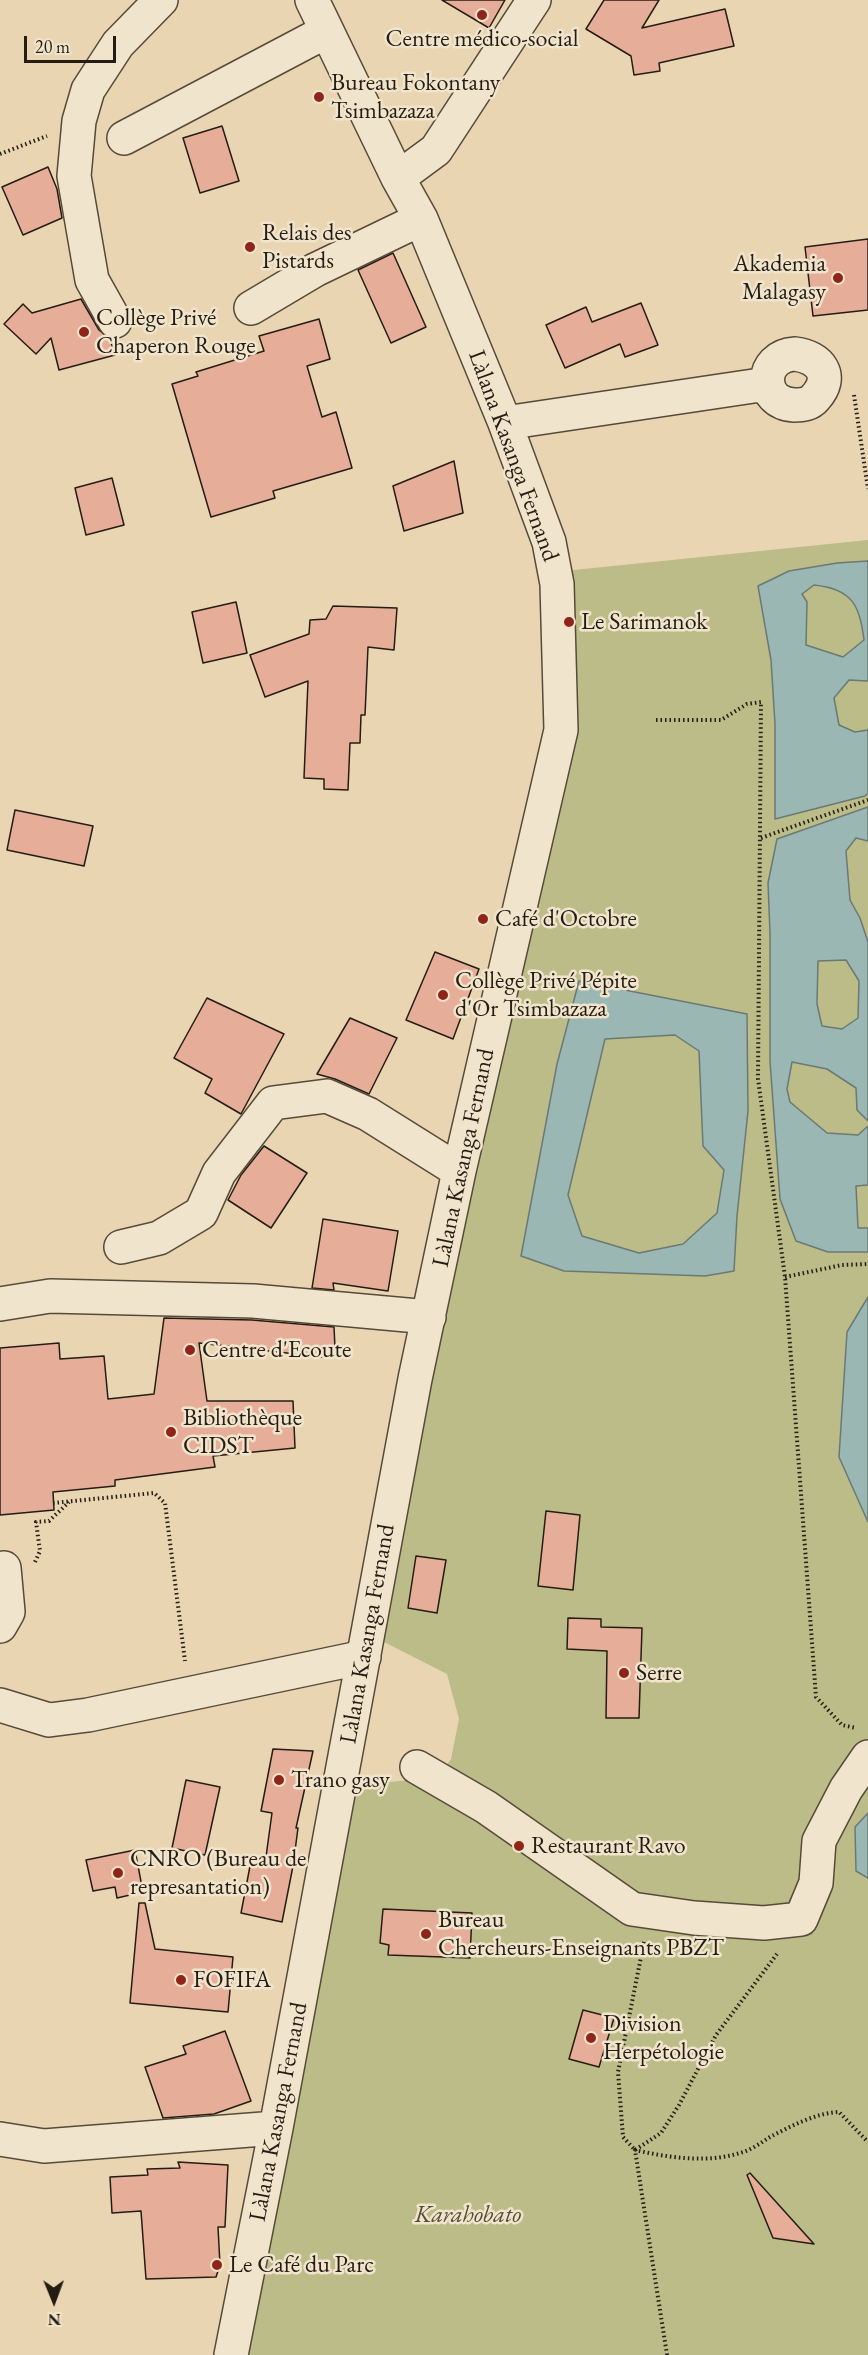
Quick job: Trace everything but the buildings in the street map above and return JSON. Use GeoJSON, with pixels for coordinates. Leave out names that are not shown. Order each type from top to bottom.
{"type":"FeatureCollection","features":[{"type":"Feature","properties":{"kind":"street"},"geometry":{"type":"LineString","coordinates":[[115,321],[92,280],[75,176],[79,121],[88,90],[118,44],[161,0]]}},
{"type":"Feature","properties":{"kind":"street","name":"Làlana Kasanga Fernand"},"geometry":{"type":"LineString","coordinates":[[231,2355],[276,2128],[415,1379],[459,1172],[561,730],[557,584],[549,542],[505,423],[421,219],[398,178],[312,0]]}},
{"type":"Feature","properties":{"kind":"street"},"geometry":{"type":"LineString","coordinates":[[398,178],[436,150],[534,0]]}},
{"type":"Feature","properties":{"kind":"street"},"geometry":{"type":"LineString","coordinates":[[124,138],[327,31]]}},
{"type":"Feature","properties":{"kind":"street"},"geometry":{"type":"LineString","coordinates":[[251,308],[315,270],[421,219]]}},
{"type":"Feature","properties":{"kind":"street"},"geometry":{"type":"LineString","coordinates":[[505,423],[766,384],[770,368],[784,355],[807,355],[817,362],[824,374]]}},
{"type":"Feature","properties":{"kind":"street"},"geometry":{"type":"LineString","coordinates":[[121,1247],[159,1238],[201,1213],[219,1173],[273,1103],[327,1096],[368,1114],[459,1172]]}},
{"type":"Feature","properties":{"kind":"street"},"geometry":{"type":"LineString","coordinates":[[0,1304],[50,1296],[253,1300],[429,1317]]}},
{"type":"Feature","properties":{"kind":"street"},"geometry":{"type":"LineString","coordinates":[[0,1626],[8,1612],[4,1568]]}},
{"type":"Feature","properties":{"kind":"street"},"geometry":{"type":"LineString","coordinates":[[0,1705],[49,1720],[88,1715],[364,1657]]}},
{"type":"Feature","properties":{"kind":"street"},"geometry":{"type":"LineString","coordinates":[[417,1767],[486,1807],[632,1909],[694,1918],[764,1923],[801,1919],[816,1883],[819,1841],[846,1789],[864,1742]]}},
{"type":"Feature","properties":{"kind":"street"},"geometry":{"type":"LineString","coordinates":[[0,2139],[44,2146],[276,2128]]}},
{"type":"Feature","properties":{"kind":"path"},"geometry":{"type":"LineString","coordinates":[[0,154],[45,138],[79,121]]}},
{"type":"Feature","properties":{"kind":"path"},"geometry":{"type":"LineString","coordinates":[[824,374],[836,373],[850,380],[860,428],[868,489]]}},
{"type":"Feature","properties":{"kind":"path"},"geometry":{"type":"LineString","coordinates":[[657,720],[721,720],[747,704],[761,702],[758,1079],[785,1278],[816,1697],[842,1725],[864,1742]]}},
{"type":"Feature","properties":{"kind":"path"},"geometry":{"type":"LineString","coordinates":[[761,838],[868,800]]}},
{"type":"Feature","properties":{"kind":"path"},"geometry":{"type":"LineString","coordinates":[[785,1278],[842,1265],[868,1264]]}},
{"type":"Feature","properties":{"kind":"path"},"geometry":{"type":"LineString","coordinates":[[54,1503],[154,1493],[165,1503],[189,1695]]}},
{"type":"Feature","properties":{"kind":"path"},"geometry":{"type":"LineString","coordinates":[[4,1568],[35,1563],[40,1551],[36,1522],[50,1521],[70,1502]]}},
{"type":"Feature","properties":{"kind":"path"},"geometry":{"type":"LineString","coordinates":[[650,1912],[618,2072],[623,2137],[635,2150],[667,2355]]}},
{"type":"Feature","properties":{"kind":"path"},"geometry":{"type":"LineString","coordinates":[[635,2150],[661,2133],[679,2105],[716,2035],[762,1976],[801,1919]]}},
{"type":"Feature","properties":{"kind":"path"},"geometry":{"type":"LineString","coordinates":[[635,2150],[666,2157],[712,2158],[746,2151],[824,2112],[839,2112],[868,2142]]}},
{"type":"Feature","properties":{"kind":"green space","name":"Karahobato"},"geometry":{"type":"Polygon","coordinates":[[[868,540],[868,2355],[232,2355],[350,1786],[439,1777],[451,1759],[459,1719],[447,1674],[384,1642],[454,1263],[536,911],[564,571],[868,540]]]}},
{"type":"Feature","properties":{"kind":"water"},"geometry":{"type":"Polygon","coordinates":[[[868,561],[868,681],[849,680],[834,698],[839,725],[855,732],[868,730],[868,793],[865,796],[775,819],[775,724],[771,660],[758,586],[789,571],[837,563],[868,561]],[[814,585],[802,594],[807,602],[806,645],[843,657],[864,640],[860,617],[852,601],[837,590],[814,585]]]}},
{"type":"Feature","properties":{"kind":"water"},"geometry":{"type":"Polygon","coordinates":[[[868,807],[868,841],[856,838],[846,851],[850,900],[860,918],[868,942],[868,1121],[857,1110],[856,1088],[827,1069],[792,1062],[787,1089],[790,1102],[827,1133],[858,1135],[868,1126],[868,1185],[856,1186],[858,1228],[868,1228],[868,1252],[828,1252],[796,1241],[780,1199],[770,1061],[768,883],[777,839],[868,807]],[[846,960],[818,961],[817,1004],[822,1026],[842,1029],[858,1018],[859,981],[846,960]]]}},
{"type":"Feature","properties":{"kind":"water"},"geometry":{"type":"Polygon","coordinates":[[[579,981],[747,1014],[748,1111],[737,1216],[734,1271],[705,1276],[564,1271],[521,1256],[557,1064],[579,981]],[[675,1035],[605,1039],[568,1195],[582,1236],[639,1253],[683,1244],[717,1213],[724,1170],[703,1146],[699,1051],[675,1035]]]}},
{"type":"Feature","properties":{"kind":"water"},"geometry":{"type":"Polygon","coordinates":[[[868,1297],[868,1522],[839,1457],[847,1332],[868,1297]]]}},
{"type":"Feature","properties":{"kind":"water"},"geometry":{"type":"Polygon","coordinates":[[[868,1813],[868,1878],[856,1871],[855,1827],[868,1813]]]}},
{"type":"Feature","properties":{"kind":"place","name":"Centre médico-social"},"geometry":{"type":"Point","coordinates":[482,15]}},
{"type":"Feature","properties":{"kind":"place","name":"Bureau Fokontany Tsimbazaza"},"geometry":{"type":"Point","coordinates":[319,97]}},
{"type":"Feature","properties":{"kind":"place","name":"Relais des Pistards"},"geometry":{"type":"Point","coordinates":[250,247]}},
{"type":"Feature","properties":{"kind":"place","name":"Akademia Malagasy"},"geometry":{"type":"Point","coordinates":[838,278]}},
{"type":"Feature","properties":{"kind":"place","name":"Collège Privé Chaperon Rouge"},"geometry":{"type":"Point","coordinates":[84,332]}},
{"type":"Feature","properties":{"kind":"place","name":"Le Sarimanok"},"geometry":{"type":"Point","coordinates":[569,622]}},
{"type":"Feature","properties":{"kind":"place","name":"Café d'Octobre"},"geometry":{"type":"Point","coordinates":[483,919]}},
{"type":"Feature","properties":{"kind":"place","name":"Collège Privé Pépite d'Or Tsimbazaza"},"geometry":{"type":"Point","coordinates":[443,995]}},
{"type":"Feature","properties":{"kind":"place","name":"Centre d'Ecoute"},"geometry":{"type":"Point","coordinates":[190,1350]}},
{"type":"Feature","properties":{"kind":"place","name":"Bibliothèque CIDST"},"geometry":{"type":"Point","coordinates":[171,1432]}},
{"type":"Feature","properties":{"kind":"place","name":"Serre"},"geometry":{"type":"Point","coordinates":[624,1673]}},
{"type":"Feature","properties":{"kind":"place","name":"Trano gasy"},"geometry":{"type":"Point","coordinates":[279,1780]}},
{"type":"Feature","properties":{"kind":"place","name":"Restaurant Ravo"},"geometry":{"type":"Point","coordinates":[519,1846]}},
{"type":"Feature","properties":{"kind":"place","name":"CNRO (Bureau de represantation)"},"geometry":{"type":"Point","coordinates":[118,1873]}},
{"type":"Feature","properties":{"kind":"place","name":"Bureau Chercheurs-Enseignants PBZT"},"geometry":{"type":"Point","coordinates":[426,1934]}},
{"type":"Feature","properties":{"kind":"place","name":"FOFIFA"},"geometry":{"type":"Point","coordinates":[181,1980]}},
{"type":"Feature","properties":{"kind":"place","name":"Division Herpétologie"},"geometry":{"type":"Point","coordinates":[591,2038]}},
{"type":"Feature","properties":{"kind":"place","name":"Le Café du Parc"},"geometry":{"type":"Point","coordinates":[217,2265]}}]}
